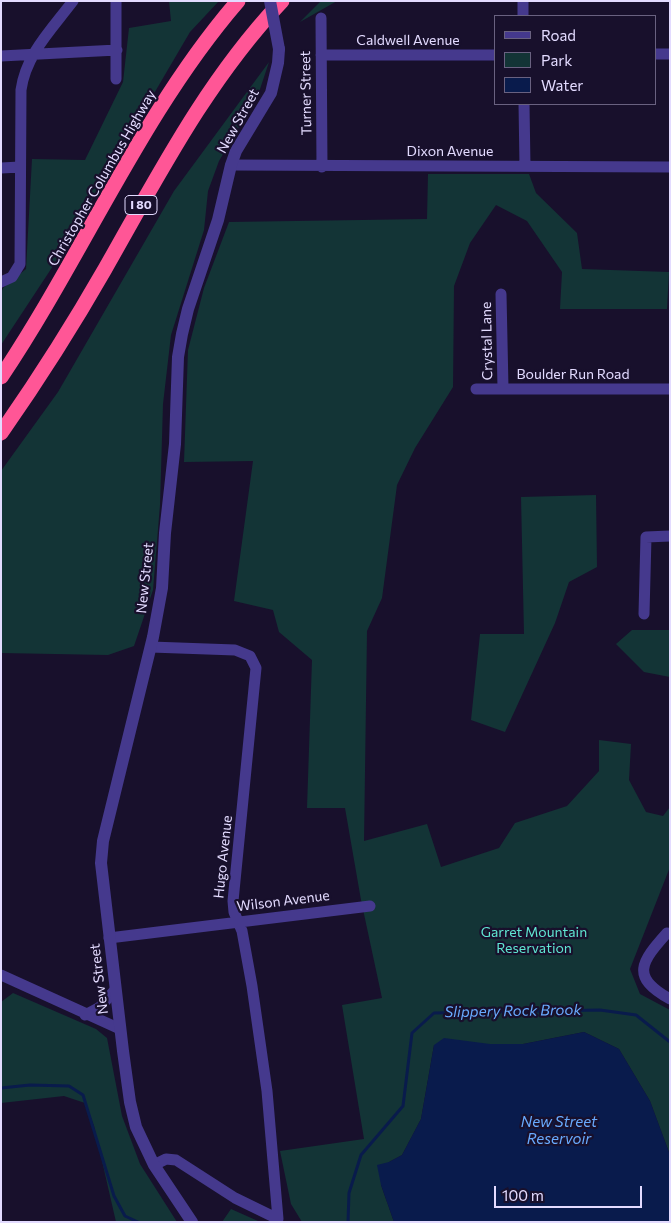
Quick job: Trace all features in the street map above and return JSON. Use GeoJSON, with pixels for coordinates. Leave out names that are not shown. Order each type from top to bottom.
{"type":"FeatureCollection","features":[{"type":"Feature","properties":{"kind":"highway","name":"Christopher Columbus Highway"},"geometry":{"type":"LineString","coordinates":[[1,377],[58,286],[166,99],[207,40],[238,1]]}},
{"type":"Feature","properties":{"kind":"highway","name":"I 80"},"geometry":{"type":"LineString","coordinates":[[1,433],[71,326],[205,98],[247,40],[282,1]]}},
{"type":"Feature","properties":{"kind":"street"},"geometry":{"type":"LineString","coordinates":[[1,282],[12,277],[20,264],[21,90],[24,72],[32,56],[73,1]]}},
{"type":"Feature","properties":{"kind":"street"},"geometry":{"type":"LineString","coordinates":[[116,1],[116,79]]}},
{"type":"Feature","properties":{"kind":"street","name":"New Street"},"geometry":{"type":"LineString","coordinates":[[192,1222],[154,1165],[141,1140],[132,1110],[120,1030],[101,862],[103,842],[151,647],[162,588],[165,533],[174,444],[178,357],[188,309],[218,220],[231,165],[236,151],[271,93],[278,63],[278,49],[270,1]]}},
{"type":"Feature","properties":{"kind":"street"},"geometry":{"type":"LineString","coordinates":[[523,1],[523,15]]}},
{"type":"Feature","properties":{"kind":"street","name":"Turner Street"},"geometry":{"type":"LineString","coordinates":[[320,18],[322,166]]}},
{"type":"Feature","properties":{"kind":"street"},"geometry":{"type":"LineString","coordinates":[[1,56],[32,56],[117,50]]}},
{"type":"Feature","properties":{"kind":"street"},"geometry":{"type":"LineString","coordinates":[[656,54],[670,54]]}},
{"type":"Feature","properties":{"kind":"street","name":"Caldwell Avenue"},"geometry":{"type":"LineString","coordinates":[[321,55],[493,55]]}},
{"type":"Feature","properties":{"kind":"street"},"geometry":{"type":"LineString","coordinates":[[524,105],[525,166]]}},
{"type":"Feature","properties":{"kind":"street","name":"Dixon Avenue"},"geometry":{"type":"LineString","coordinates":[[231,165],[670,167]]}},
{"type":"Feature","properties":{"kind":"street"},"geometry":{"type":"LineString","coordinates":[[1,168],[20,167]]}},
{"type":"Feature","properties":{"kind":"street","name":"Crystal Lane"},"geometry":{"type":"LineString","coordinates":[[501,294],[503,388]]}},
{"type":"Feature","properties":{"kind":"street","name":"Boulder Run Road"},"geometry":{"type":"LineString","coordinates":[[476,389],[670,389]]}},
{"type":"Feature","properties":{"kind":"street"},"geometry":{"type":"LineString","coordinates":[[644,614],[646,537],[670,536]]}},
{"type":"Feature","properties":{"kind":"street","name":"Hugo Avenue"},"geometry":{"type":"LineString","coordinates":[[151,647],[235,650],[250,656],[256,668],[238,856],[232,888],[234,912],[242,931],[252,986],[265,1081],[278,1220],[235,1198],[176,1160],[166,1158],[154,1165]]}},
{"type":"Feature","properties":{"kind":"street","name":"Wilson Avenue"},"geometry":{"type":"LineString","coordinates":[[109,938],[370,906]]}},
{"type":"Feature","properties":{"kind":"street"},"geometry":{"type":"LineString","coordinates":[[666,933],[646,959],[644,975],[649,986],[670,999]]}},
{"type":"Feature","properties":{"kind":"street"},"geometry":{"type":"LineString","coordinates":[[1,975],[120,1030]]}},
{"type":"Feature","properties":{"kind":"street"},"geometry":{"type":"LineString","coordinates":[[86,1015],[100,1007],[116,990]]}},
{"type":"Feature","properties":{"kind":"green space"},"geometry":{"type":"Polygon","coordinates":[[[169,1],[219,1],[190,32],[53,266],[1,345],[1,293],[3,288],[26,269],[32,159],[85,160],[123,82],[129,28],[171,21],[169,1]]]}},
{"type":"Feature","properties":{"kind":"green space"},"geometry":{"type":"Polygon","coordinates":[[[321,1],[337,1],[300,22],[321,1]]]}},
{"type":"Feature","properties":{"kind":"green space"},"geometry":{"type":"Polygon","coordinates":[[[269,62],[258,95],[219,161],[208,191],[204,230],[171,335],[163,404],[160,505],[153,590],[134,646],[108,655],[1,653],[1,471],[58,392],[174,191],[269,62]]]}},
{"type":"Feature","properties":{"kind":"green space","name":"Garret Mountain Reservation"},"geometry":{"type":"Polygon","coordinates":[[[428,174],[529,174],[536,193],[577,233],[582,269],[669,272],[667,309],[560,309],[562,272],[527,221],[496,205],[470,243],[454,286],[453,387],[415,448],[397,485],[382,598],[367,631],[364,841],[427,824],[441,867],[499,848],[515,823],[567,806],[599,771],[599,740],[631,744],[629,780],[646,812],[663,816],[670,807],[670,867],[630,969],[640,994],[670,1010],[670,1155],[650,1101],[619,1049],[584,1032],[523,1044],[434,1045],[421,1119],[402,1155],[389,1162],[381,1185],[394,1222],[302,1222],[291,1204],[280,1151],[364,1139],[342,1005],[382,998],[361,900],[345,808],[307,808],[312,660],[279,632],[273,610],[234,601],[253,461],[184,462],[188,350],[204,288],[229,222],[427,219],[428,174]]]}},
{"type":"Feature","properties":{"kind":"green space"},"geometry":{"type":"Polygon","coordinates":[[[596,495],[597,567],[569,582],[555,623],[505,732],[471,720],[480,634],[524,634],[521,497],[596,495]]]}},
{"type":"Feature","properties":{"kind":"green space"},"geometry":{"type":"Polygon","coordinates":[[[632,630],[670,630],[670,677],[644,672],[616,644],[632,630]]]}},
{"type":"Feature","properties":{"kind":"green space"},"geometry":{"type":"Polygon","coordinates":[[[13,993],[96,1029],[107,1038],[122,1116],[140,1164],[177,1222],[116,1222],[94,1126],[85,1103],[64,1096],[1,1103],[1,1002],[13,993]]]}},
{"type":"Feature","properties":{"kind":"green space"},"geometry":{"type":"Polygon","coordinates":[[[231,1209],[258,1221],[258,1222],[222,1222],[231,1209]]]}},
{"type":"Feature","properties":{"kind":"water","name":"New Street Reservoir"},"geometry":{"type":"Polygon","coordinates":[[[584,1032],[619,1049],[650,1101],[670,1155],[670,1222],[394,1222],[381,1185],[377,1165],[389,1162],[402,1155],[421,1119],[434,1045],[444,1038],[490,1044],[523,1044],[584,1032]]]}},
{"type":"Feature","properties":{"kind":"waterway","name":"Slippery Rock Brook"},"geometry":{"type":"LineString","coordinates":[[348,1222],[349,1193],[361,1155],[403,1106],[412,1033],[434,1013],[600,1010],[636,1015],[670,1042]]}},
{"type":"Feature","properties":{"kind":"waterway","name":"Slippery Rock Brook"},"geometry":{"type":"LineString","coordinates":[[1,1088],[30,1085],[69,1086],[83,1095],[114,1196],[125,1216],[138,1222]]}}]}
